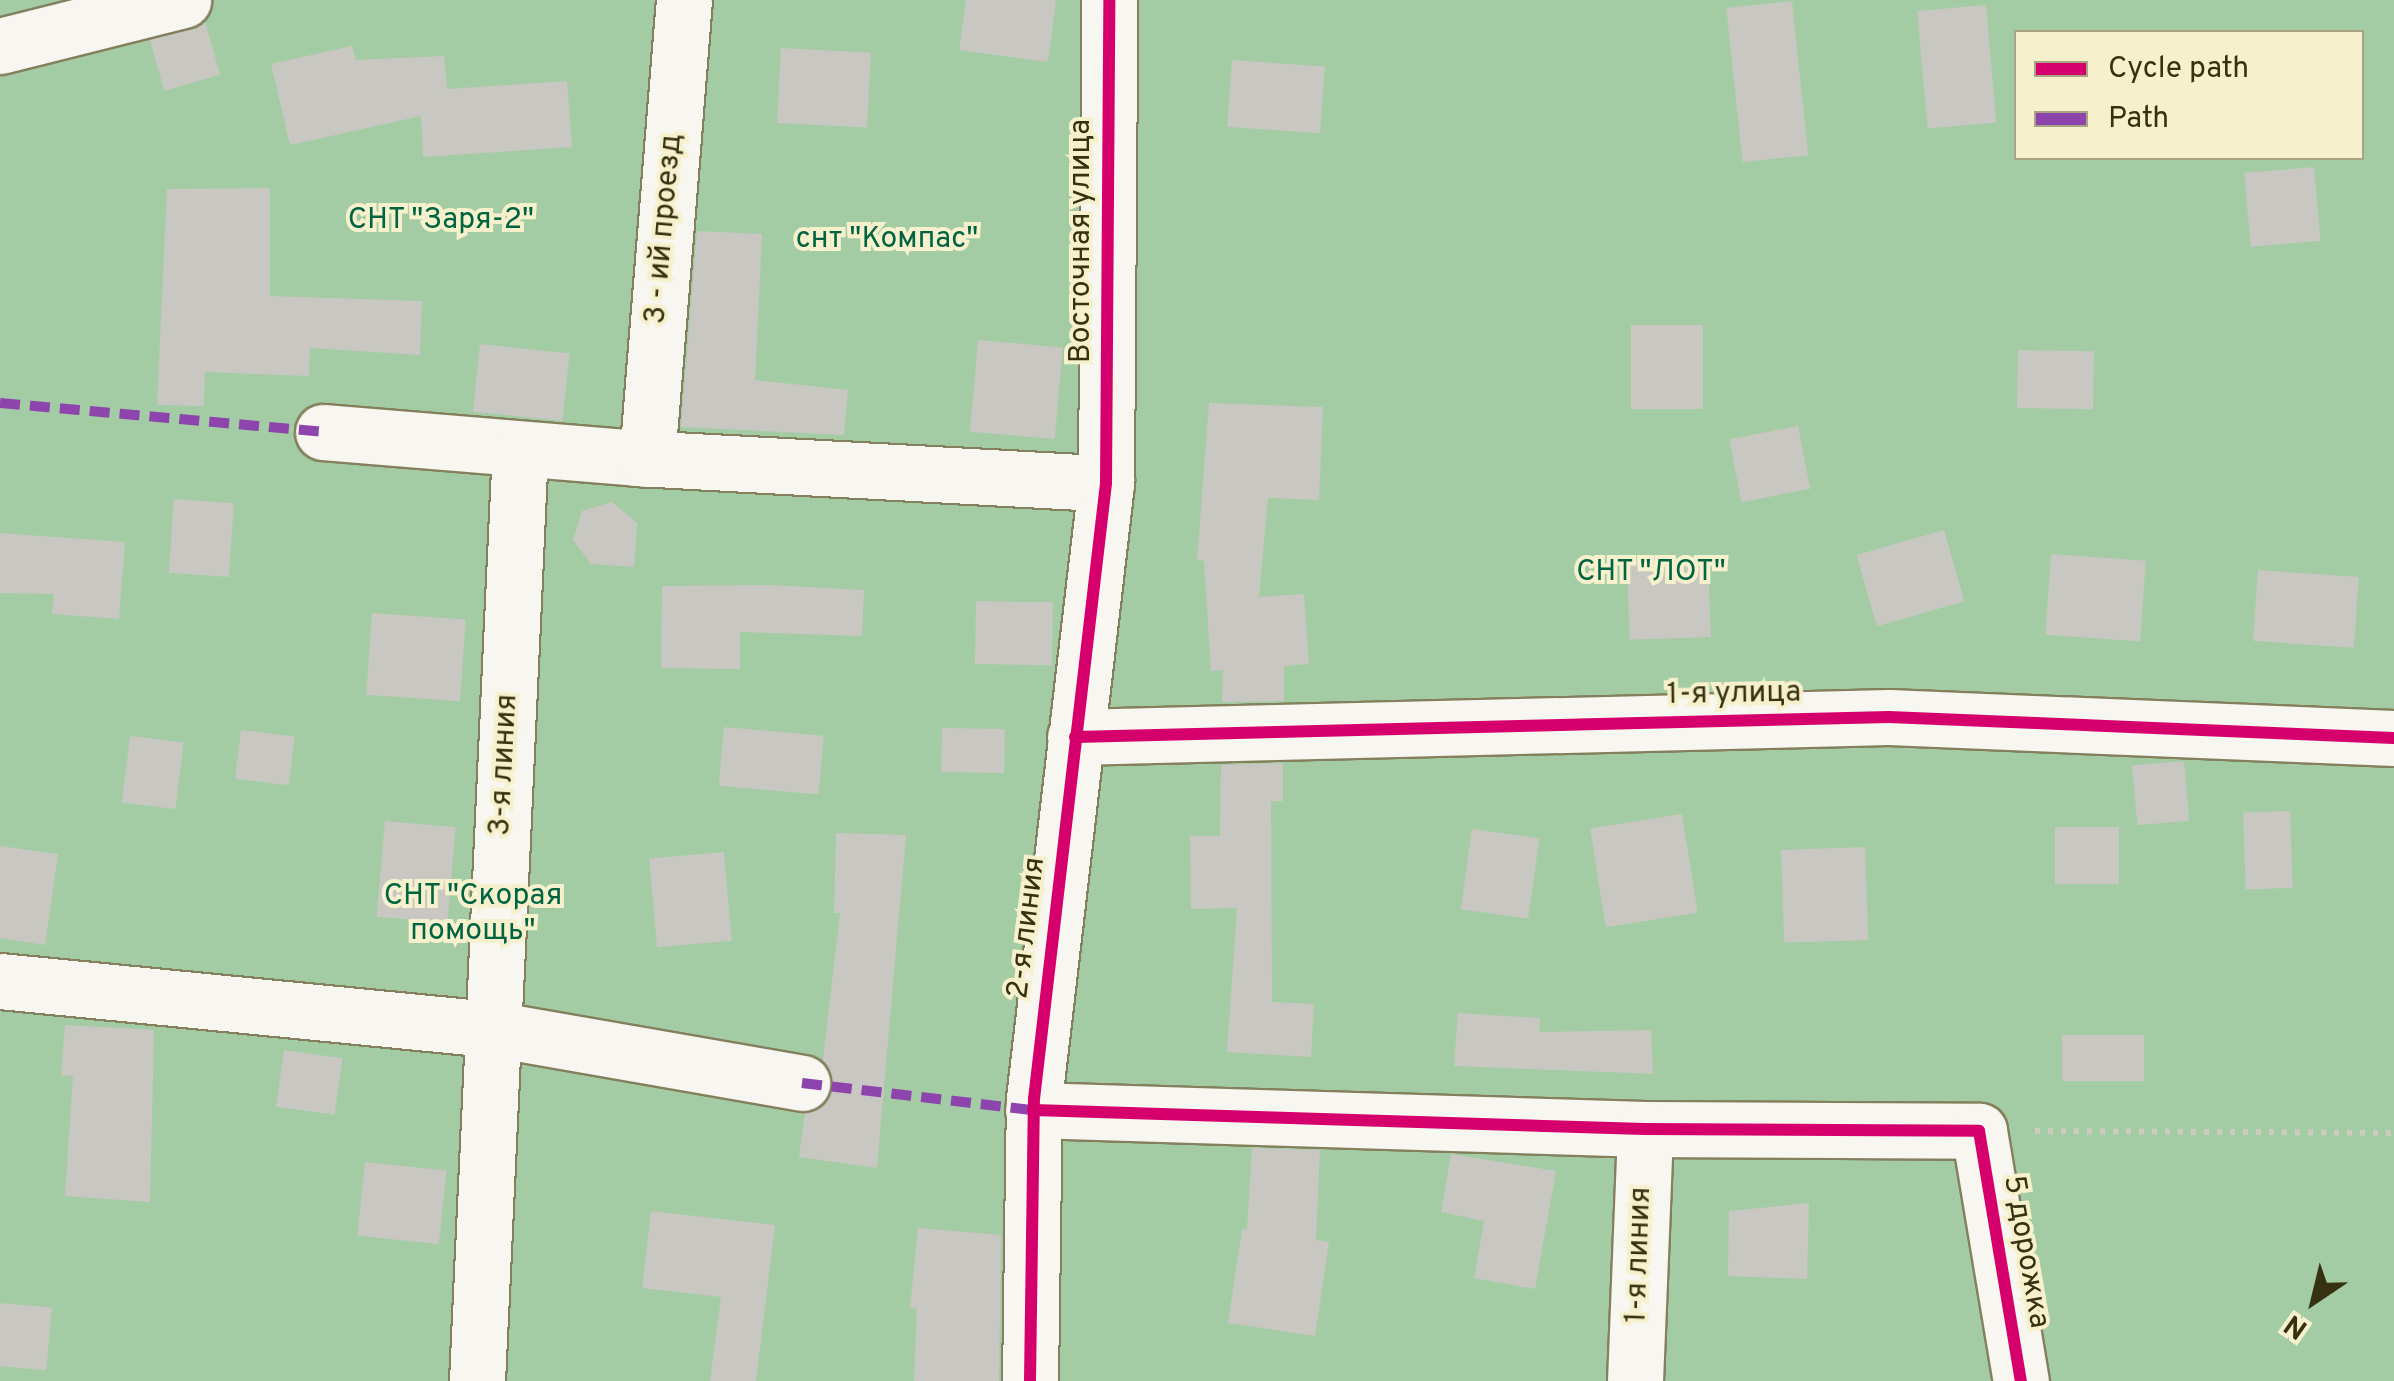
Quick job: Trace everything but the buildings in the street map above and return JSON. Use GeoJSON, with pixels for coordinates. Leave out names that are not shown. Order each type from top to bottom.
{"type":"FeatureCollection","features":[{"type":"Feature","properties":{"kind":"street"},"geometry":{"type":"LineString","coordinates":[[0,46],[183,0]]}},
{"type":"Feature","properties":{"kind":"street","name":"3 - ий проезд"},"geometry":{"type":"LineString","coordinates":[[648,459],[684,0]]}},
{"type":"Feature","properties":{"kind":"street","name":"Восточная улица"},"geometry":{"type":"LineString","coordinates":[[1106,483],[1109,0]]}},
{"type":"Feature","properties":{"kind":"street"},"geometry":{"type":"LineString","coordinates":[[323,432],[648,459],[1106,483]]}},
{"type":"Feature","properties":{"kind":"street","name":"3-я линия"},"geometry":{"type":"LineString","coordinates":[[477,1381],[520,449]]}},
{"type":"Feature","properties":{"kind":"street","name":"2-я линия"},"geometry":{"type":"LineString","coordinates":[[1030,1381],[1033,1110],[1106,483]]}},
{"type":"Feature","properties":{"kind":"street","name":"1-я улица"},"geometry":{"type":"LineString","coordinates":[[1075,737],[1889,717],[2394,738]]}},
{"type":"Feature","properties":{"kind":"street"},"geometry":{"type":"LineString","coordinates":[[0,981],[493,1029],[802,1083]]}},
{"type":"Feature","properties":{"kind":"street"},"geometry":{"type":"LineString","coordinates":[[1033,1110],[1645,1129],[1979,1131]]}},
{"type":"Feature","properties":{"kind":"street","name":"1-я линия"},"geometry":{"type":"LineString","coordinates":[[1635,1381],[1645,1129]]}},
{"type":"Feature","properties":{"kind":"street","name":"5 дорожка"},"geometry":{"type":"LineString","coordinates":[[1979,1131],[2022,1381]]}},
{"type":"Feature","properties":{"kind":"path"},"geometry":{"type":"LineString","coordinates":[[1979,1131],[2394,1133]]}},
{"type":"Feature","properties":{"kind":"green space"},"geometry":{"type":"Polygon","coordinates":[[[0,0],[2394,0],[2394,1381],[0,1381],[0,0]]]}},
{"type":"Feature","properties":{"kind":"marked path"},"geometry":{"type":"LineString","coordinates":[[0,403],[323,432]]}},
{"type":"Feature","properties":{"kind":"marked path"},"geometry":{"type":"LineString","coordinates":[[802,1083],[1033,1110]]}},
{"type":"Feature","properties":{"kind":"cycle path"},"geometry":{"type":"LineString","coordinates":[[1030,1381],[1034,1099],[1106,483],[1109,0]]}},
{"type":"Feature","properties":{"kind":"cycle path"},"geometry":{"type":"LineString","coordinates":[[1075,737],[1889,717],[2394,738]]}},
{"type":"Feature","properties":{"kind":"cycle path"},"geometry":{"type":"LineString","coordinates":[[1033,1110],[1645,1129],[1979,1131],[2021,1381]]}},
{"type":"Feature","properties":{"kind":"park label","name":"СНТ \"Заря-2\""},"geometry":{"type":"Point","coordinates":[441,221]}},
{"type":"Feature","properties":{"kind":"park label","name":"снт \"Компас\""},"geometry":{"type":"Point","coordinates":[887,240]}},
{"type":"Feature","properties":{"kind":"park label","name":"СНТ \"ЛОТ\""},"geometry":{"type":"Point","coordinates":[1651,573]}},
{"type":"Feature","properties":{"kind":"park label","name":"СНТ \"Скорая помощь\""},"geometry":{"type":"Point","coordinates":[473,914]}}]}
